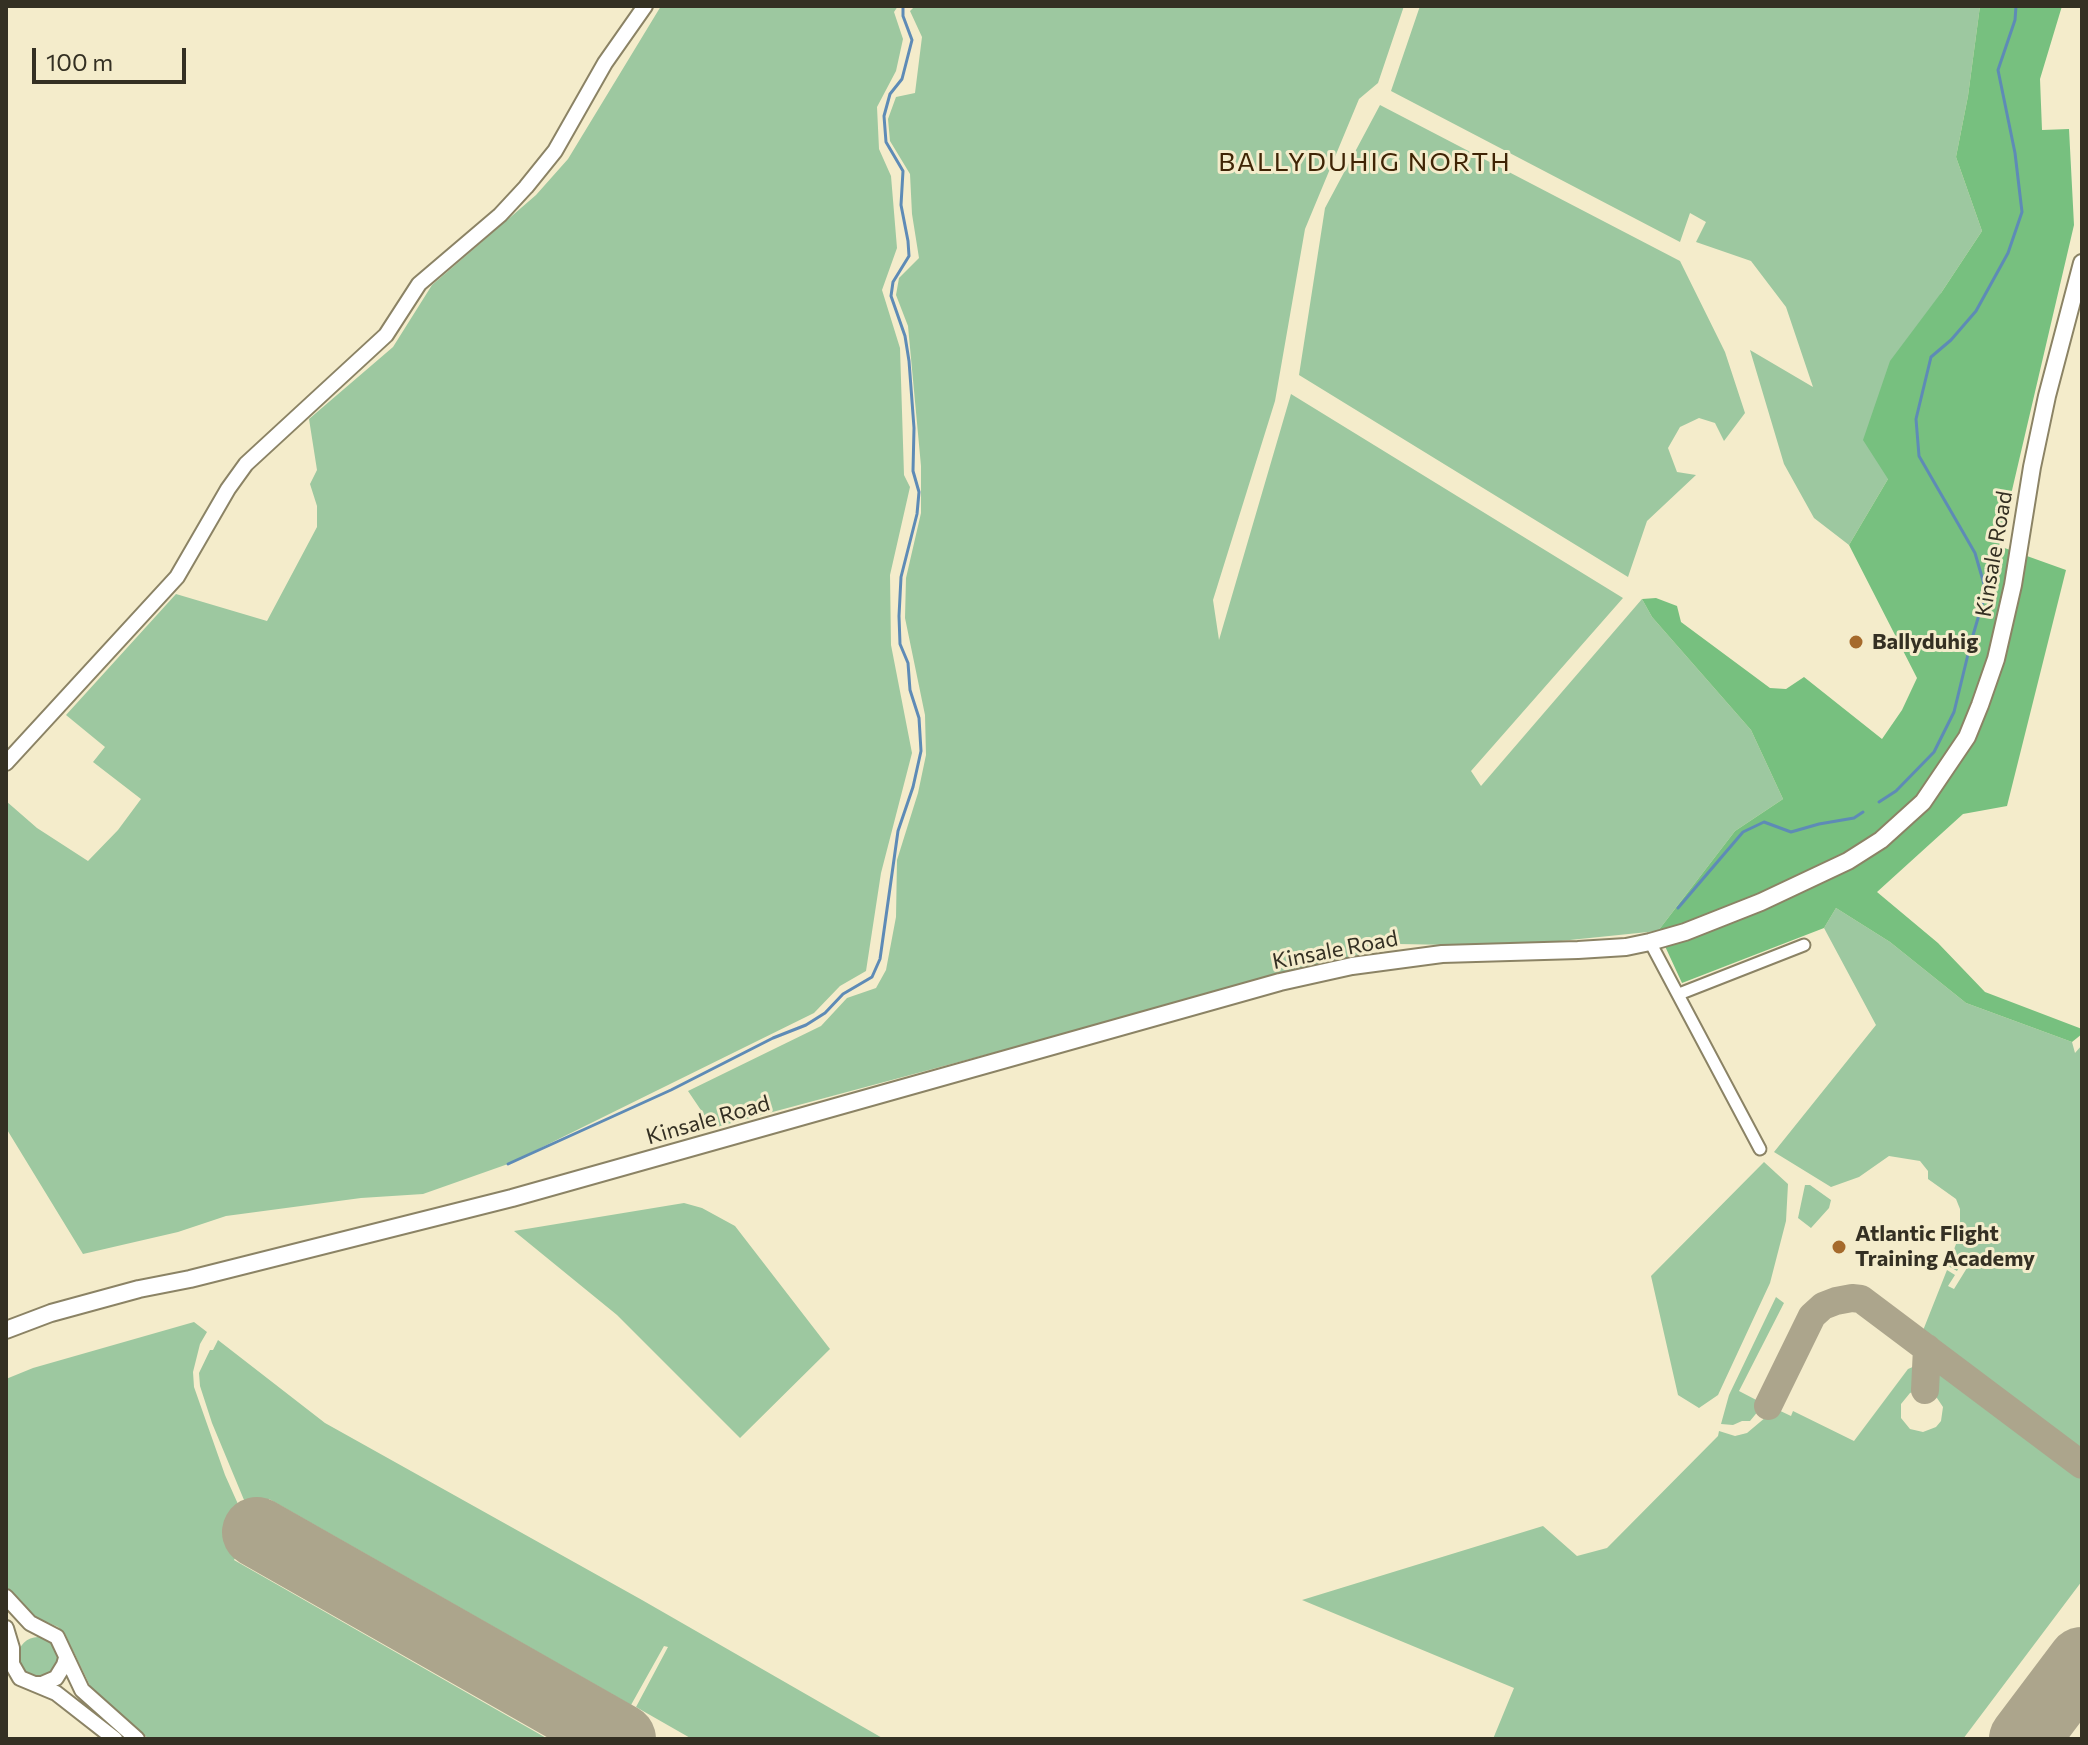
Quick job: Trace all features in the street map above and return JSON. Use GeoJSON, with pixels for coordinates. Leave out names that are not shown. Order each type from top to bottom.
{"type":"FeatureCollection","features":[{"type":"Feature","properties":{"kind":"main road","name":"Kinsale Road"},"geometry":{"type":"LineString","coordinates":[[6,1330],[90,1301],[512,1198],[1237,994],[1339,969],[1442,954],[1626,947],[1650,942],[1685,932],[1761,902],[1848,861],[1904,822],[1923,802],[1967,737],[1996,659],[2013,585],[2041,424],[2082,263]]}},
{"type":"Feature","properties":{"kind":"main road","name":"Kinsale Road"},"geometry":{"type":"LineString","coordinates":[[6,1339],[190,1279]]}},
{"type":"Feature","properties":{"kind":"street"},"geometry":{"type":"LineString","coordinates":[[6,763],[177,577],[246,464],[386,335],[419,284],[500,215],[526,187],[555,151],[605,63],[645,6]]}},
{"type":"Feature","properties":{"kind":"street"},"geometry":{"type":"LineString","coordinates":[[1650,942],[1760,1149]]}},
{"type":"Feature","properties":{"kind":"street"},"geometry":{"type":"LineString","coordinates":[[1679,994],[1804,945]]}},
{"type":"Feature","properties":{"kind":"street"},"geometry":{"type":"LineString","coordinates":[[6,1597],[35,1627],[61,1641],[82,1690],[137,1739]]}},
{"type":"Feature","properties":{"kind":"street"},"geometry":{"type":"LineString","coordinates":[[6,1628],[12,1648],[11,1675],[56,1693],[115,1739]]}},
{"type":"Feature","properties":{"kind":"street"},"geometry":{"type":"LineString","coordinates":[[12,1648],[23,1634],[35,1630],[47,1631]]}},
{"type":"Feature","properties":{"kind":"street"},"geometry":{"type":"LineString","coordinates":[[35,1684],[56,1678],[66,1658]]}},
{"type":"Feature","properties":{"kind":"green space"},"geometry":{"type":"Polygon","coordinates":[[[661,6],[898,6],[894,12],[903,39],[896,71],[877,107],[879,149],[891,176],[897,248],[882,290],[900,348],[904,475],[910,487],[890,575],[891,645],[912,753],[881,873],[866,971],[840,986],[814,1013],[508,1164],[423,1194],[361,1198],[226,1216],[178,1232],[83,1254],[6,1128],[6,801],[37,828],[88,861],[118,830],[141,799],[93,762],[105,747],[66,715],[176,594],[267,621],[317,527],[317,506],[310,484],[317,470],[309,419],[393,347],[432,285],[536,195],[568,159],[661,6]]]}},
{"type":"Feature","properties":{"kind":"green space"},"geometry":{"type":"Polygon","coordinates":[[[915,6],[1404,6],[1378,83],[1359,99],[1305,229],[1275,401],[1213,600],[1219,640],[1291,394],[1623,598],[1471,771],[1481,786],[1642,599],[1652,617],[1751,730],[1783,799],[1735,831],[1658,931],[1511,946],[1398,944],[713,1128],[688,1091],[821,1026],[847,998],[876,988],[886,970],[896,917],[897,860],[918,793],[926,755],[925,715],[905,618],[906,578],[921,513],[921,466],[908,326],[896,295],[899,278],[919,258],[910,174],[890,141],[888,119],[896,97],[915,93],[922,37],[910,11],[915,6]]]}},
{"type":"Feature","properties":{"kind":"green space"},"geometry":{"type":"Polygon","coordinates":[[[1420,6],[1980,6],[1956,157],[1982,231],[1941,293],[1888,479],[1849,545],[1814,518],[1784,464],[1750,350],[1813,387],[1786,307],[1751,261],[1696,242],[1706,222],[1690,213],[1680,242],[1391,91],[1420,6]]]}},
{"type":"Feature","properties":{"kind":"green space"},"geometry":{"type":"Polygon","coordinates":[[[1980,6],[2062,6],[2040,79],[2042,130],[2069,129],[2074,225],[1999,546],[2066,570],[2007,806],[1963,814],[1877,892],[1938,943],[1985,992],[2082,1029],[2082,1034],[2072,1042],[1966,1003],[1890,942],[1836,908],[1824,928],[1682,983],[1658,931],[1735,831],[1783,799],[1751,730],[1652,617],[1642,599],[1656,598],[1677,606],[1681,622],[1770,688],[1786,689],[1804,677],[1882,739],[1902,710],[1917,678],[1849,545],[1888,479],[1863,440],[1890,361],[1982,231],[1956,157],[1980,6]]]}},
{"type":"Feature","properties":{"kind":"green space"},"geometry":{"type":"Polygon","coordinates":[[[1380,105],[1680,261],[1725,352],[1745,413],[1724,441],[1715,423],[1699,418],[1680,427],[1668,448],[1677,472],[1696,475],[1647,521],[1628,577],[1299,375],[1325,208],[1380,105]]]}},
{"type":"Feature","properties":{"kind":"green space"},"geometry":{"type":"Polygon","coordinates":[[[1836,908],[1890,942],[1966,1003],[2072,1042],[2075,1053],[2082,1045],[2082,1454],[1922,1333],[1947,1270],[1955,1275],[1948,1286],[1954,1289],[1970,1263],[1964,1259],[1957,1271],[1948,1266],[1960,1233],[1960,1209],[1956,1199],[1928,1179],[1928,1171],[1920,1161],[1889,1156],[1859,1177],[1831,1187],[1774,1152],[1876,1025],[1824,928],[1836,908]]]}},
{"type":"Feature","properties":{"kind":"green space"},"geometry":{"type":"Polygon","coordinates":[[[1764,1162],[1788,1184],[1786,1221],[1770,1283],[1718,1395],[1699,1408],[1678,1395],[1651,1276],[1764,1162]]]}},
{"type":"Feature","properties":{"kind":"green space"},"geometry":{"type":"Polygon","coordinates":[[[1805,1185],[1810,1185],[1831,1200],[1829,1208],[1811,1228],[1798,1218],[1805,1185]]]}},
{"type":"Feature","properties":{"kind":"green space"},"geometry":{"type":"Polygon","coordinates":[[[684,1203],[702,1208],[735,1226],[830,1349],[740,1438],[617,1315],[514,1231],[684,1203]]]}},
{"type":"Feature","properties":{"kind":"green space"},"geometry":{"type":"Polygon","coordinates":[[[1776,1297],[1784,1303],[1739,1391],[1764,1404],[1750,1421],[1721,1424],[1729,1395],[1776,1297]]]}},
{"type":"Feature","properties":{"kind":"green space"},"geometry":{"type":"Polygon","coordinates":[[[194,1322],[207,1332],[200,1344],[193,1372],[194,1387],[225,1475],[250,1531],[234,1560],[548,1739],[149,1739],[93,1692],[65,1634],[58,1627],[35,1617],[6,1587],[6,1379],[33,1368],[194,1322]]]}},
{"type":"Feature","properties":{"kind":"green space"},"geometry":{"type":"Polygon","coordinates":[[[218,1340],[325,1423],[884,1739],[692,1739],[636,1707],[668,1647],[664,1646],[631,1705],[269,1499],[254,1524],[200,1386],[199,1373],[218,1340]]]}},
{"type":"Feature","properties":{"kind":"green space"},"geometry":{"type":"Polygon","coordinates":[[[1922,1363],[1919,1390],[1910,1393],[1901,1404],[1901,1418],[1910,1429],[1923,1432],[1936,1427],[1941,1421],[1943,1407],[1929,1386],[1931,1364],[1937,1365],[2082,1477],[2082,1581],[1963,1739],[1493,1739],[1514,1688],[1302,1600],[1543,1526],[1577,1556],[1607,1548],[1718,1436],[1719,1431],[1735,1436],[1747,1433],[1766,1417],[1772,1407],[1791,1416],[1793,1411],[1854,1441],[1908,1369],[1922,1363]]]}},
{"type":"Feature","properties":{"kind":"green space"},"geometry":{"type":"Polygon","coordinates":[[[38,1637],[52,1643],[58,1657],[52,1671],[38,1677],[24,1671],[18,1657],[24,1643],[38,1637]]]}},
{"type":"Feature","properties":{"kind":"waterway"},"geometry":{"type":"LineString","coordinates":[[508,1164],[806,1025],[825,1013],[843,994],[872,977],[880,959],[898,831],[921,751],[919,718],[910,690],[908,663],[900,644],[899,616],[901,577],[917,514],[919,492],[913,471],[914,428],[909,361],[905,336],[891,296],[893,282],[909,256],[901,205],[903,171],[886,142],[884,116],[890,94],[902,79],[912,40],[903,16],[903,6]]}},
{"type":"Feature","properties":{"kind":"waterway"},"geometry":{"type":"LineString","coordinates":[[1879,802],[1896,791],[1934,752],[1954,712],[1986,591],[1975,553],[1919,456],[1916,419],[1931,357],[1951,340],[1976,311],[2008,253],[2022,212],[2015,153],[1998,70],[2015,20],[2016,6]]}},
{"type":"Feature","properties":{"kind":"waterway"},"geometry":{"type":"LineString","coordinates":[[1678,908],[1743,832],[1764,822],[1791,832],[1854,818],[1863,812]]}},
{"type":"Feature","properties":{"kind":"taxiway"},"geometry":{"type":"LineString","coordinates":[[1768,1406],[1812,1316],[1823,1306],[1836,1301],[1861,1299],[2082,1465]]}},
{"type":"Feature","properties":{"kind":"taxiway"},"geometry":{"type":"LineString","coordinates":[[1925,1390],[1927,1348]]}},
{"type":"Feature","properties":{"kind":"runway"},"geometry":{"type":"LineString","coordinates":[[257,1532],[621,1739]]}},
{"type":"Feature","properties":{"kind":"runway"},"geometry":{"type":"LineString","coordinates":[[2024,1739],[2082,1662]]}},
{"type":"Feature","properties":{"kind":"place","name":"Ballyduhig"},"geometry":{"type":"Point","coordinates":[1856,642]}},
{"type":"Feature","properties":{"kind":"place","name":"Atlantic Flight Training Academy"},"geometry":{"type":"Point","coordinates":[1839,1247]}},
{"type":"Feature","properties":{"kind":"district","name":"BALLYDUHIG NORTH"},"geometry":{"type":"Point","coordinates":[1365,162]}}]}
